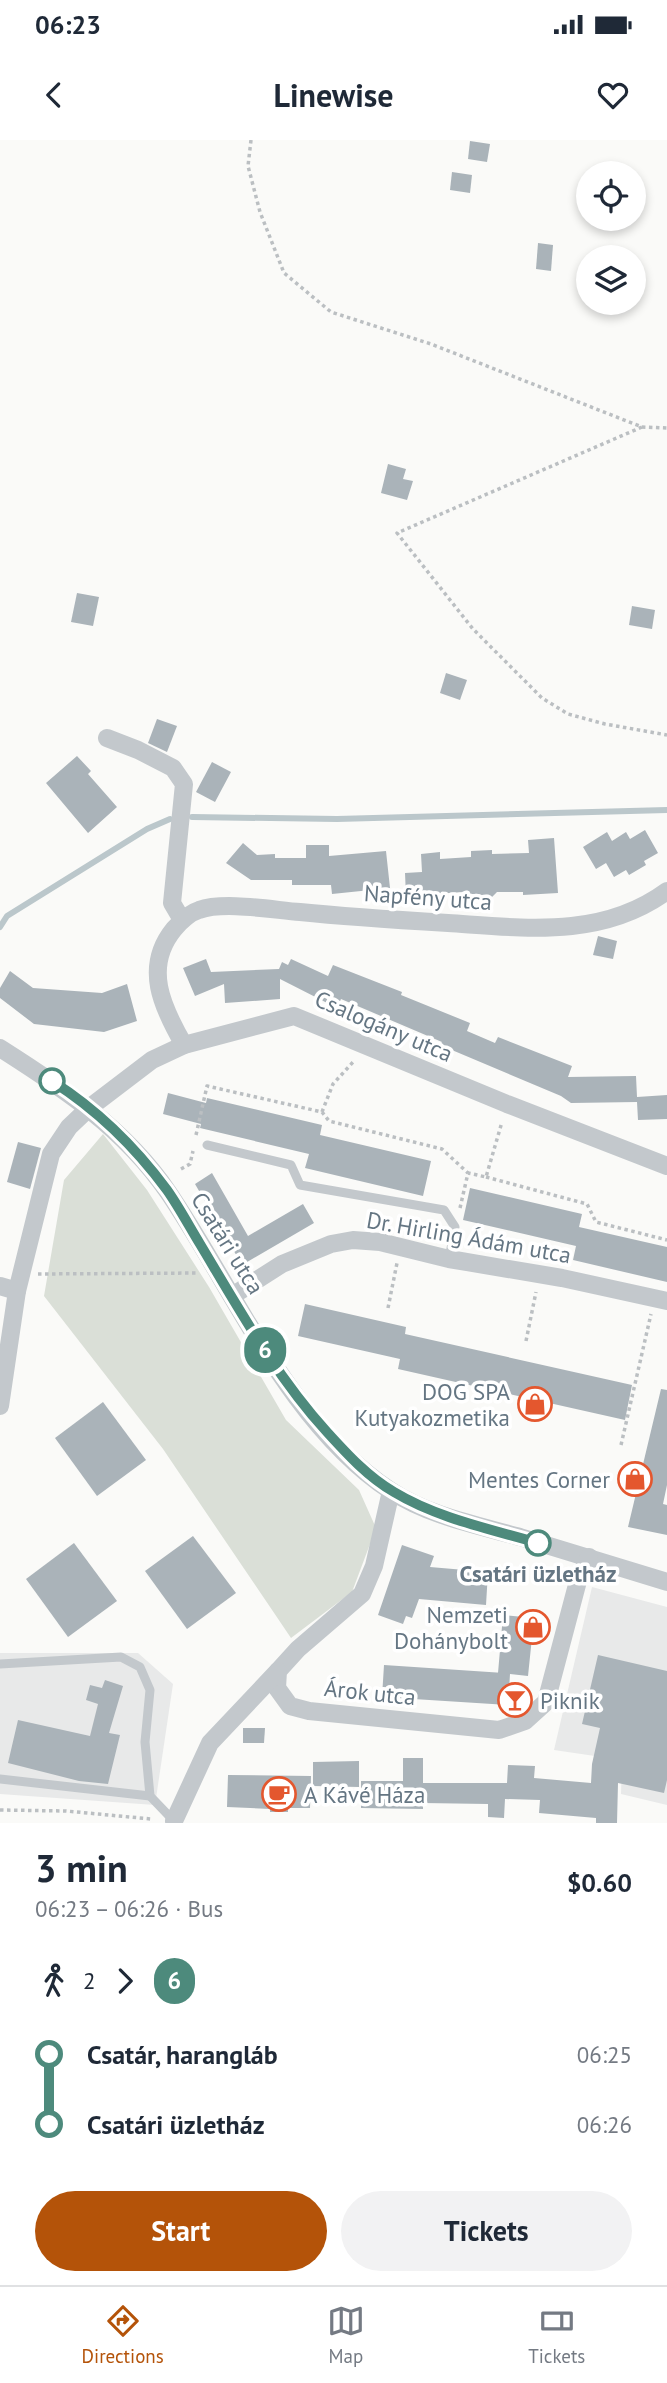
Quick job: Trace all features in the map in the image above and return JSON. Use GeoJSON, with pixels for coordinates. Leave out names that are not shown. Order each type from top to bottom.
{"type":"FeatureCollection","features":[{"type":"Feature","properties":{"kind":"street"},"geometry":{"type":"LineString","coordinates":[[107,738],[173,768],[184,784],[172,903],[182,920],[159,952],[158,981],[166,1012],[184,1045]]}},
{"type":"Feature","properties":{"kind":"street","name":"Napfény utca"},"geometry":{"type":"LineString","coordinates":[[182,920],[200,909],[237,906],[537,929],[577,927],[611,920],[648,905],[667,891]]}},
{"type":"Feature","properties":{"kind":"street","name":"Csalogány utca"},"geometry":{"type":"LineString","coordinates":[[0,1406],[13,1284],[51,1154],[69,1128],[89,1108],[152,1060],[184,1045],[294,1016],[507,1104],[667,1166]]}},
{"type":"Feature","properties":{"kind":"street","name":"Csatári utca"},"geometry":{"type":"LineString","coordinates":[[0,1048],[66,1090],[128,1144],[167,1191],[269,1357],[305,1408],[343,1450],[391,1491],[413,1503],[451,1517],[667,1582]]}},
{"type":"Feature","properties":{"kind":"street","name":"Dr. Hirling Ádám utca"},"geometry":{"type":"LineString","coordinates":[[232,1296],[282,1264],[331,1244],[354,1240],[380,1242],[449,1259],[539,1274],[661,1300]]}},
{"type":"Feature","properties":{"kind":"street"},"geometry":{"type":"LineString","coordinates":[[174,1822],[210,1743],[299,1649],[362,1594],[374,1566],[391,1491]]}},
{"type":"Feature","properties":{"kind":"street","name":"Árok utca"},"geometry":{"type":"LineString","coordinates":[[278,1671],[277,1688],[284,1700],[290,1706],[309,1711],[499,1730],[525,1721],[546,1702],[578,1581],[589,1558]]}},
{"type":"Feature","properties":{"kind":"lane"},"geometry":{"type":"LineString","coordinates":[[207,1145],[292,1165],[300,1185],[444,1210],[455,1227],[449,1259]]}},
{"type":"Feature","properties":{"kind":"lane"},"geometry":{"type":"LineString","coordinates":[[0,1664],[121,1657],[140,1667],[150,1690],[145,1742],[150,1796],[174,1822]]}},
{"type":"Feature","properties":{"kind":"lane"},"geometry":{"type":"LineString","coordinates":[[0,1779],[150,1796]]}},
{"type":"Feature","properties":{"kind":"path"},"geometry":{"type":"LineString","coordinates":[[251,140],[248,166],[260,212],[284,273],[331,312],[431,344],[642,427],[667,428]]}},
{"type":"Feature","properties":{"kind":"path"},"geometry":{"type":"LineString","coordinates":[[642,427],[397,533],[473,629],[542,698],[568,714],[605,724],[667,735]]}},
{"type":"Feature","properties":{"kind":"path"},"geometry":{"type":"LineString","coordinates":[[323,1112],[333,1084],[366,1047]]}},
{"type":"Feature","properties":{"kind":"path"},"geometry":{"type":"LineString","coordinates":[[181,1169],[190,1164],[208,1086],[323,1112],[329,1121],[442,1149],[468,1173],[587,1204],[596,1222],[667,1240]]}},
{"type":"Feature","properties":{"kind":"path"},"geometry":{"type":"LineString","coordinates":[[486,1177],[507,1104]]}},
{"type":"Feature","properties":{"kind":"path"},"geometry":{"type":"LineString","coordinates":[[455,1227],[468,1173]]}},
{"type":"Feature","properties":{"kind":"path"},"geometry":{"type":"LineString","coordinates":[[388,1308],[400,1247]]}},
{"type":"Feature","properties":{"kind":"path"},"geometry":{"type":"LineString","coordinates":[[13,1284],[217,1272]]}},
{"type":"Feature","properties":{"kind":"path"},"geometry":{"type":"LineString","coordinates":[[526,1341],[539,1274]]}},
{"type":"Feature","properties":{"kind":"path"},"geometry":{"type":"LineString","coordinates":[[621,1444],[661,1300]]}},
{"type":"Feature","properties":{"kind":"path"},"geometry":{"type":"LineString","coordinates":[[0,1810],[66,1811],[174,1822]]}},
{"type":"Feature","properties":{"kind":"shaded area"},"geometry":{"type":"Polygon","coordinates":[[[103,1134],[147,1190],[209,1287],[286,1420],[359,1490],[376,1528],[352,1592],[291,1638],[163,1449],[44,1296],[64,1180],[103,1134]]]}},
{"type":"Feature","properties":{"kind":"shaded area"},"geometry":{"type":"Polygon","coordinates":[[[592,1587],[667,1607],[667,1805],[621,1794],[622,1760],[554,1750],[592,1587]]]}},
{"type":"Feature","properties":{"kind":"shaded area"},"geometry":{"type":"Polygon","coordinates":[[[0,1653],[138,1653],[173,1684],[155,1805],[0,1794],[0,1653]]]}},
{"type":"Feature","properties":{"kind":"building"},"geometry":{"type":"Polygon","coordinates":[[[470,141],[490,144],[487,162],[468,159],[470,141]]]}},
{"type":"Feature","properties":{"kind":"building"},"geometry":{"type":"Polygon","coordinates":[[[452,172],[472,175],[470,193],[450,190],[452,172]]]}},
{"type":"Feature","properties":{"kind":"building"},"geometry":{"type":"Polygon","coordinates":[[[538,243],[553,245],[551,271],[536,269],[538,243]]]}},
{"type":"Feature","properties":{"kind":"building"},"geometry":{"type":"Polygon","coordinates":[[[388,464],[406,469],[403,479],[413,481],[407,500],[381,493],[388,464]]]}},
{"type":"Feature","properties":{"kind":"building"},"geometry":{"type":"Polygon","coordinates":[[[77,593],[99,597],[93,626],[71,622],[77,593]]]}},
{"type":"Feature","properties":{"kind":"building"},"geometry":{"type":"Polygon","coordinates":[[[632,606],[655,610],[652,629],[629,625],[632,606]]]}},
{"type":"Feature","properties":{"kind":"building"},"geometry":{"type":"Polygon","coordinates":[[[446,673],[467,680],[460,700],[440,693],[446,673]]]}},
{"type":"Feature","properties":{"kind":"building"},"geometry":{"type":"Polygon","coordinates":[[[157,719],[177,726],[167,752],[148,743],[157,719]]]}},
{"type":"Feature","properties":{"kind":"building"},"geometry":{"type":"Polygon","coordinates":[[[77,756],[91,771],[88,774],[117,807],[88,833],[46,783],[77,756]]]}},
{"type":"Feature","properties":{"kind":"building"},"geometry":{"type":"Polygon","coordinates":[[[212,762],[231,772],[215,802],[196,792],[212,762]]]}},
{"type":"Feature","properties":{"kind":"building"},"geometry":{"type":"Polygon","coordinates":[[[645,830],[658,853],[644,861],[646,865],[629,875],[626,870],[614,877],[606,863],[596,869],[583,847],[607,832],[612,841],[626,832],[630,839],[645,830]]]}},
{"type":"Feature","properties":{"kind":"building"},"geometry":{"type":"Polygon","coordinates":[[[554,838],[558,893],[523,895],[523,892],[497,892],[487,902],[479,900],[475,894],[463,892],[406,896],[405,873],[422,872],[421,854],[440,852],[440,859],[471,857],[471,851],[492,850],[492,854],[529,853],[528,840],[554,838]]]}},
{"type":"Feature","properties":{"kind":"building"},"geometry":{"type":"Polygon","coordinates":[[[243,843],[257,855],[275,854],[275,858],[306,858],[306,845],[329,845],[329,856],[386,851],[390,888],[332,894],[331,885],[292,885],[292,880],[251,880],[226,863],[243,843]]]}},
{"type":"Feature","properties":{"kind":"building"},"geometry":{"type":"Polygon","coordinates":[[[598,936],[617,941],[613,959],[593,955],[598,936]]]}},
{"type":"Feature","properties":{"kind":"building"},"geometry":{"type":"Polygon","coordinates":[[[206,959],[211,972],[279,969],[282,962],[288,965],[291,959],[328,976],[333,965],[470,1023],[467,1031],[495,1043],[498,1037],[572,1066],[568,1077],[636,1076],[637,1097],[667,1095],[667,1119],[638,1120],[637,1102],[571,1103],[561,1096],[440,1045],[442,1042],[341,999],[337,1008],[280,979],[280,999],[225,1003],[224,984],[195,996],[183,968],[206,959]]]}},
{"type":"Feature","properties":{"kind":"building"},"geometry":{"type":"Polygon","coordinates":[[[10,971],[33,988],[102,993],[127,984],[137,1021],[104,1032],[34,1024],[0,998],[0,988],[10,971]]]}},
{"type":"Feature","properties":{"kind":"building"},"geometry":{"type":"Polygon","coordinates":[[[168,1093],[206,1103],[207,1098],[322,1125],[320,1135],[431,1161],[423,1196],[305,1168],[309,1154],[200,1128],[201,1124],[163,1114],[168,1093]]]}},
{"type":"Feature","properties":{"kind":"building"},"geometry":{"type":"Polygon","coordinates":[[[18,1142],[41,1148],[30,1189],[7,1182],[18,1142]]]}},
{"type":"Feature","properties":{"kind":"building"},"geometry":{"type":"Polygon","coordinates":[[[212,1173],[248,1236],[303,1204],[314,1223],[242,1265],[195,1184],[212,1173]]]}},
{"type":"Feature","properties":{"kind":"building"},"geometry":{"type":"Polygon","coordinates":[[[470,1188],[582,1214],[579,1227],[667,1247],[667,1282],[573,1260],[576,1246],[463,1220],[470,1188]]]}},
{"type":"Feature","properties":{"kind":"building"},"geometry":{"type":"Polygon","coordinates":[[[305,1304],[406,1327],[405,1334],[632,1385],[625,1420],[398,1369],[400,1359],[298,1336],[305,1304]]]}},
{"type":"Feature","properties":{"kind":"building"},"geometry":{"type":"Polygon","coordinates":[[[661,1389],[667,1390],[667,1485],[663,1504],[667,1505],[667,1535],[628,1527],[661,1389]]]}},
{"type":"Feature","properties":{"kind":"building"},"geometry":{"type":"Polygon","coordinates":[[[103,1402],[146,1460],[97,1496],[55,1438],[103,1402]]]}},
{"type":"Feature","properties":{"kind":"building"},"geometry":{"type":"Polygon","coordinates":[[[193,1536],[236,1593],[187,1629],[145,1571],[193,1536]]]}},
{"type":"Feature","properties":{"kind":"building"},"geometry":{"type":"Polygon","coordinates":[[[74,1543],[117,1601],[68,1637],[26,1579],[74,1543]]]}},
{"type":"Feature","properties":{"kind":"building"},"geometry":{"type":"Polygon","coordinates":[[[402,1545],[434,1556],[430,1567],[488,1572],[486,1605],[419,1599],[412,1618],[406,1616],[403,1624],[378,1615],[402,1545]]]}},
{"type":"Feature","properties":{"kind":"building"},"geometry":{"type":"Polygon","coordinates":[[[503,1615],[534,1618],[528,1676],[510,1674],[508,1705],[382,1697],[384,1665],[498,1673],[503,1615]]]}},
{"type":"Feature","properties":{"kind":"building"},"geometry":{"type":"Polygon","coordinates":[[[598,1655],[667,1671],[667,1780],[664,1793],[618,1783],[617,1823],[596,1823],[596,1818],[539,1813],[540,1800],[505,1799],[504,1818],[488,1817],[488,1804],[423,1803],[423,1809],[361,1808],[361,1781],[403,1781],[403,1758],[423,1758],[423,1783],[507,1783],[508,1765],[535,1766],[534,1778],[591,1783],[600,1728],[582,1724],[598,1655]]]}},
{"type":"Feature","properties":{"kind":"building"},"geometry":{"type":"Polygon","coordinates":[[[105,1680],[123,1686],[109,1733],[120,1735],[108,1784],[79,1781],[8,1763],[18,1720],[90,1736],[98,1704],[86,1700],[90,1685],[102,1688],[105,1680]]]}},
{"type":"Feature","properties":{"kind":"building"},"geometry":{"type":"Polygon","coordinates":[[[243,1728],[265,1728],[264,1743],[243,1743],[243,1728]]]}},
{"type":"Feature","properties":{"kind":"building"},"geometry":{"type":"Polygon","coordinates":[[[359,1761],[359,1787],[313,1786],[313,1762],[359,1761]]]}},
{"type":"Feature","properties":{"kind":"building"},"geometry":{"type":"Polygon","coordinates":[[[228,1775],[311,1776],[310,1808],[288,1808],[288,1812],[270,1812],[270,1809],[227,1807],[228,1775]]]}},
{"type":"Feature","properties":{"kind":"waterway"},"geometry":{"type":"LineString","coordinates":[[192,817],[337,819],[667,810]]}},
{"type":"Feature","properties":{"kind":"waterway"},"geometry":{"type":"LineString","coordinates":[[0,927],[7,916],[147,829],[170,819]]}},
{"type":"Feature","properties":{"kind":"bus line","name":"6"},"geometry":{"type":"LineString","coordinates":[[52,1081],[89,1108],[128,1144],[167,1191],[269,1357],[305,1408],[343,1450],[391,1491],[413,1503],[538,1543]]}},
{"type":"Feature","properties":{"kind":"place","name":"DOG SPA Kutyakozmetika"},"geometry":{"type":"Point","coordinates":[535,1404]}},
{"type":"Feature","properties":{"kind":"place","name":"Mentes Corner"},"geometry":{"type":"Point","coordinates":[635,1479]}},
{"type":"Feature","properties":{"kind":"place","name":"Csatári üzletház"},"geometry":{"type":"Point","coordinates":[538,1543]}},
{"type":"Feature","properties":{"kind":"place","name":"Nemzeti Dohánybolt"},"geometry":{"type":"Point","coordinates":[533,1627]}},
{"type":"Feature","properties":{"kind":"place","name":"Piknik"},"geometry":{"type":"Point","coordinates":[515,1700]}},
{"type":"Feature","properties":{"kind":"place","name":"A Kávé Háza"},"geometry":{"type":"Point","coordinates":[279,1794]}}]}
